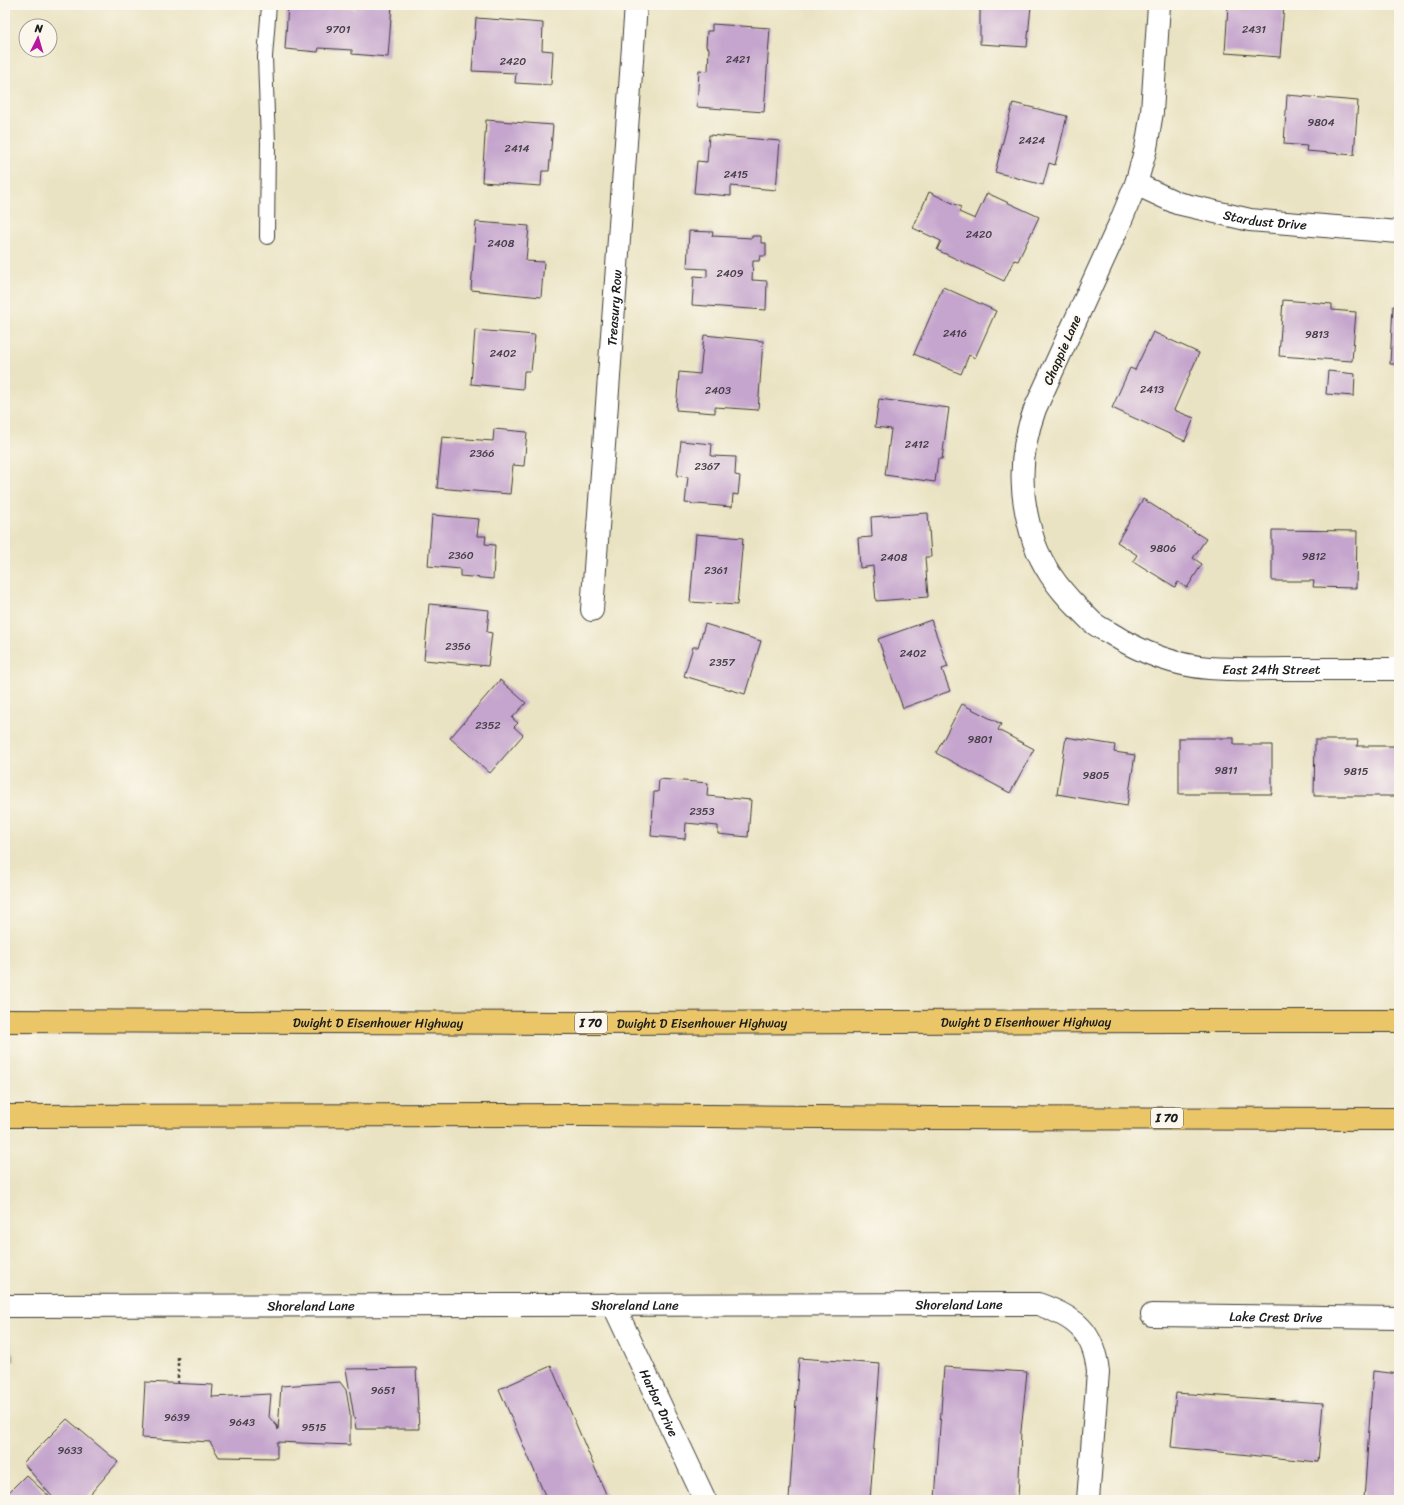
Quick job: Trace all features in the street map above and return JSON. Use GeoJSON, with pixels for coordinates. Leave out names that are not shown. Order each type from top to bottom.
{"type":"FeatureCollection","features":[{"type":"Feature","properties":{"kind":"highway","name":"Dwight D Eisenhower Highway"},"geometry":{"type":"LineString","coordinates":[[5,1021],[592,1023],[1177,1020],[1399,1021]]}},
{"type":"Feature","properties":{"kind":"highway","name":"I 70"},"geometry":{"type":"LineString","coordinates":[[5,1116],[586,1115],[928,1118],[1399,1119]]}},
{"type":"Feature","properties":{"kind":"street","name":"Treasury Row"},"geometry":{"type":"LineString","coordinates":[[592,610],[636,5]]}},
{"type":"Feature","properties":{"kind":"street","name":"Chappie Lane"},"geometry":{"type":"LineString","coordinates":[[1147,653],[1093,623],[1059,589],[1042,562],[1036,548],[1026,517],[1022,487],[1023,454],[1030,423],[1035,409],[1119,225],[1142,168],[1150,129],[1159,5]]}},
{"type":"Feature","properties":{"kind":"street","name":"Stardust Drive"},"geometry":{"type":"LineString","coordinates":[[1136,184],[1177,203],[1250,220],[1399,232]]}},
{"type":"Feature","properties":{"kind":"street","name":"East 24th Street"},"geometry":{"type":"LineString","coordinates":[[1147,653],[1177,663],[1208,668],[1244,670],[1399,669]]}},
{"type":"Feature","properties":{"kind":"street","name":"Harbor Drive"},"geometry":{"type":"LineString","coordinates":[[613,1304],[706,1500]]}},
{"type":"Feature","properties":{"kind":"street","name":"Shoreland Lane"},"geometry":{"type":"LineString","coordinates":[[5,1306],[1038,1304],[1059,1312],[1077,1323],[1084,1331],[1090,1342],[1097,1362],[1098,1372],[1088,1500]]}},
{"type":"Feature","properties":{"kind":"street","name":"Lake Crest Drive"},"geometry":{"type":"LineString","coordinates":[[1152,1316],[1399,1318]]}},
{"type":"Feature","properties":{"kind":"lane"},"geometry":{"type":"LineString","coordinates":[[267,237],[268,143],[265,58],[269,5]]}},
{"type":"Feature","properties":{"kind":"path"},"geometry":{"type":"LineString","coordinates":[[178,1354],[178,1384]]}},
{"type":"Feature","properties":{"kind":"green space"},"geometry":{"type":"Polygon","coordinates":[[[5,1333],[7,1334],[14,1361],[5,1357],[5,1333]]]}},
{"type":"Feature","properties":{"kind":"building"},"geometry":{"type":"Polygon","coordinates":[[[288,5],[310,5],[357,9],[357,5],[392,5],[388,57],[352,54],[352,50],[319,48],[318,52],[285,49],[288,5]]]}},
{"type":"Feature","properties":{"kind":"building"},"geometry":{"type":"Polygon","coordinates":[[[980,5],[1031,6],[1027,47],[980,44],[980,5]]]}},
{"type":"Feature","properties":{"kind":"building"},"geometry":{"type":"Polygon","coordinates":[[[1228,5],[1284,5],[1280,57],[1225,53],[1228,5]]]}},
{"type":"Feature","properties":{"kind":"building"},"geometry":{"type":"Polygon","coordinates":[[[476,18],[543,23],[542,50],[553,51],[551,85],[515,83],[516,73],[472,71],[476,18]]]}},
{"type":"Feature","properties":{"kind":"building"},"geometry":{"type":"Polygon","coordinates":[[[712,24],[770,28],[764,112],[697,107],[699,70],[708,71],[709,48],[706,47],[707,31],[712,31],[712,24]]]}},
{"type":"Feature","properties":{"kind":"building"},"geometry":{"type":"Polygon","coordinates":[[[1287,95],[1358,101],[1354,155],[1306,151],[1307,146],[1284,144],[1287,95]]]}},
{"type":"Feature","properties":{"kind":"building"},"geometry":{"type":"Polygon","coordinates":[[[1013,103],[1067,116],[1055,165],[1049,163],[1043,185],[995,172],[1013,103]]]}},
{"type":"Feature","properties":{"kind":"building"},"geometry":{"type":"Polygon","coordinates":[[[486,120],[553,125],[549,171],[542,171],[541,186],[482,182],[486,120]]]}},
{"type":"Feature","properties":{"kind":"building"},"geometry":{"type":"Polygon","coordinates":[[[709,135],[780,141],[776,190],[731,186],[731,196],[694,193],[697,161],[707,162],[709,135]]]}},
{"type":"Feature","properties":{"kind":"building"},"geometry":{"type":"Polygon","coordinates":[[[929,192],[961,207],[959,212],[975,219],[987,193],[1039,217],[1018,261],[1014,260],[1004,281],[937,250],[941,241],[913,228],[929,192]]]}},
{"type":"Feature","properties":{"kind":"building"},"geometry":{"type":"Polygon","coordinates":[[[476,222],[529,226],[526,261],[544,262],[541,297],[471,290],[476,222]]]}},
{"type":"Feature","properties":{"kind":"building"},"geometry":{"type":"Polygon","coordinates":[[[689,231],[713,232],[712,236],[752,238],[752,236],[761,236],[761,243],[766,243],[766,256],[760,256],[759,261],[753,261],[752,280],[767,281],[766,310],[692,305],[694,276],[707,277],[707,269],[687,268],[689,231]]]}},
{"type":"Feature","properties":{"kind":"building"},"geometry":{"type":"Polygon","coordinates":[[[943,287],[996,311],[975,358],[969,355],[961,374],[914,354],[943,287]]]}},
{"type":"Feature","properties":{"kind":"building"},"geometry":{"type":"Polygon","coordinates":[[[1283,300],[1332,304],[1332,310],[1356,312],[1352,361],[1279,356],[1283,300]]]}},
{"type":"Feature","properties":{"kind":"building"},"geometry":{"type":"Polygon","coordinates":[[[1393,306],[1399,306],[1399,364],[1390,364],[1393,306]]]}},
{"type":"Feature","properties":{"kind":"building"},"geometry":{"type":"Polygon","coordinates":[[[475,330],[535,335],[531,371],[524,371],[523,389],[471,384],[475,330]]]}},
{"type":"Feature","properties":{"kind":"building"},"geometry":{"type":"Polygon","coordinates":[[[1153,332],[1199,353],[1174,410],[1194,418],[1185,441],[1112,408],[1130,368],[1135,370],[1153,332]]]}},
{"type":"Feature","properties":{"kind":"building"},"geometry":{"type":"Polygon","coordinates":[[[704,335],[763,341],[758,410],[715,407],[715,413],[676,410],[679,372],[700,374],[704,335]]]}},
{"type":"Feature","properties":{"kind":"building"},"geometry":{"type":"Polygon","coordinates":[[[1328,371],[1355,374],[1354,396],[1326,394],[1328,371]]]}},
{"type":"Feature","properties":{"kind":"building"},"geometry":{"type":"Polygon","coordinates":[[[879,399],[949,408],[942,459],[938,459],[935,482],[885,475],[891,429],[875,427],[879,399]]]}},
{"type":"Feature","properties":{"kind":"building"},"geometry":{"type":"Polygon","coordinates":[[[494,429],[527,432],[524,466],[513,465],[510,494],[437,488],[442,437],[493,441],[494,429]]]}},
{"type":"Feature","properties":{"kind":"building"},"geometry":{"type":"Polygon","coordinates":[[[681,441],[712,444],[711,456],[736,457],[735,475],[740,476],[738,495],[733,494],[732,507],[685,503],[688,477],[677,476],[681,441]]]}},
{"type":"Feature","properties":{"kind":"building"},"geometry":{"type":"Polygon","coordinates":[[[1143,499],[1206,539],[1193,558],[1202,564],[1187,588],[1178,582],[1175,587],[1133,561],[1137,555],[1117,542],[1143,499]]]}},
{"type":"Feature","properties":{"kind":"building"},"geometry":{"type":"Polygon","coordinates":[[[928,513],[931,557],[925,557],[928,597],[876,601],[873,566],[860,568],[858,538],[872,537],[871,517],[928,513]]]}},
{"type":"Feature","properties":{"kind":"building"},"geometry":{"type":"Polygon","coordinates":[[[432,515],[479,519],[477,536],[486,536],[485,544],[495,545],[493,579],[460,576],[460,569],[428,566],[432,515]]]}},
{"type":"Feature","properties":{"kind":"building"},"geometry":{"type":"Polygon","coordinates":[[[1272,530],[1357,531],[1356,588],[1313,587],[1314,581],[1272,581],[1272,530]]]}},
{"type":"Feature","properties":{"kind":"building"},"geometry":{"type":"Polygon","coordinates":[[[696,534],[743,538],[737,605],[690,602],[696,534]]]}},
{"type":"Feature","properties":{"kind":"building"},"geometry":{"type":"Polygon","coordinates":[[[429,604],[489,610],[487,632],[492,633],[488,666],[424,660],[429,604]]]}},
{"type":"Feature","properties":{"kind":"building"},"geometry":{"type":"Polygon","coordinates":[[[931,620],[948,667],[942,669],[950,691],[903,708],[878,639],[931,620]]]}},
{"type":"Feature","properties":{"kind":"building"},"geometry":{"type":"Polygon","coordinates":[[[705,624],[761,641],[745,694],[684,676],[693,647],[698,647],[705,624]]]}},
{"type":"Feature","properties":{"kind":"building"},"geometry":{"type":"Polygon","coordinates":[[[500,680],[526,703],[512,718],[518,723],[514,727],[523,735],[490,773],[450,738],[500,680]]]}},
{"type":"Feature","properties":{"kind":"building"},"geometry":{"type":"Polygon","coordinates":[[[962,704],[1001,724],[998,730],[1034,749],[1010,793],[936,753],[962,704]]]}},
{"type":"Feature","properties":{"kind":"building"},"geometry":{"type":"Polygon","coordinates":[[[1066,737],[1115,745],[1114,752],[1135,755],[1127,806],[1057,794],[1066,737]]]}},
{"type":"Feature","properties":{"kind":"building"},"geometry":{"type":"Polygon","coordinates":[[[1179,738],[1234,738],[1234,745],[1272,745],[1272,794],[1179,794],[1179,738]]]}},
{"type":"Feature","properties":{"kind":"building"},"geometry":{"type":"Polygon","coordinates":[[[1315,740],[1358,740],[1357,746],[1397,746],[1397,796],[1314,796],[1315,740]]]}},
{"type":"Feature","properties":{"kind":"building"},"geometry":{"type":"Polygon","coordinates":[[[659,779],[708,783],[707,796],[751,800],[748,837],[718,834],[718,826],[686,823],[685,839],[651,836],[654,792],[658,792],[659,779]]]}},
{"type":"Feature","properties":{"kind":"building"},"geometry":{"type":"Polygon","coordinates":[[[799,1358],[880,1364],[870,1500],[789,1500],[799,1358]]]}},
{"type":"Feature","properties":{"kind":"building"},"geometry":{"type":"Polygon","coordinates":[[[551,1366],[606,1494],[592,1500],[547,1500],[499,1389],[551,1366]]]}},
{"type":"Feature","properties":{"kind":"building"},"geometry":{"type":"Polygon","coordinates":[[[944,1367],[1027,1372],[1021,1431],[1018,1500],[935,1500],[944,1367]]]}},
{"type":"Feature","properties":{"kind":"building"},"geometry":{"type":"Polygon","coordinates":[[[416,1368],[419,1429],[356,1429],[346,1369],[416,1368]]]}},
{"type":"Feature","properties":{"kind":"building"},"geometry":{"type":"Polygon","coordinates":[[[1373,1371],[1399,1374],[1399,1500],[1364,1500],[1373,1371]]]}},
{"type":"Feature","properties":{"kind":"building"},"geometry":{"type":"Polygon","coordinates":[[[145,1382],[213,1385],[212,1397],[271,1394],[269,1417],[277,1426],[278,1430],[281,1386],[340,1382],[346,1390],[350,1413],[350,1445],[277,1442],[277,1458],[219,1457],[210,1442],[142,1438],[145,1382]]]}},
{"type":"Feature","properties":{"kind":"building"},"geometry":{"type":"Polygon","coordinates":[[[1176,1393],[1323,1403],[1318,1462],[1171,1447],[1176,1393]]]}},
{"type":"Feature","properties":{"kind":"building"},"geometry":{"type":"Polygon","coordinates":[[[67,1419],[118,1462],[85,1500],[55,1500],[23,1463],[67,1419]]]}},
{"type":"Feature","properties":{"kind":"building"},"geometry":{"type":"Polygon","coordinates":[[[26,1475],[53,1500],[5,1500],[5,1496],[26,1475]]]}}]}
